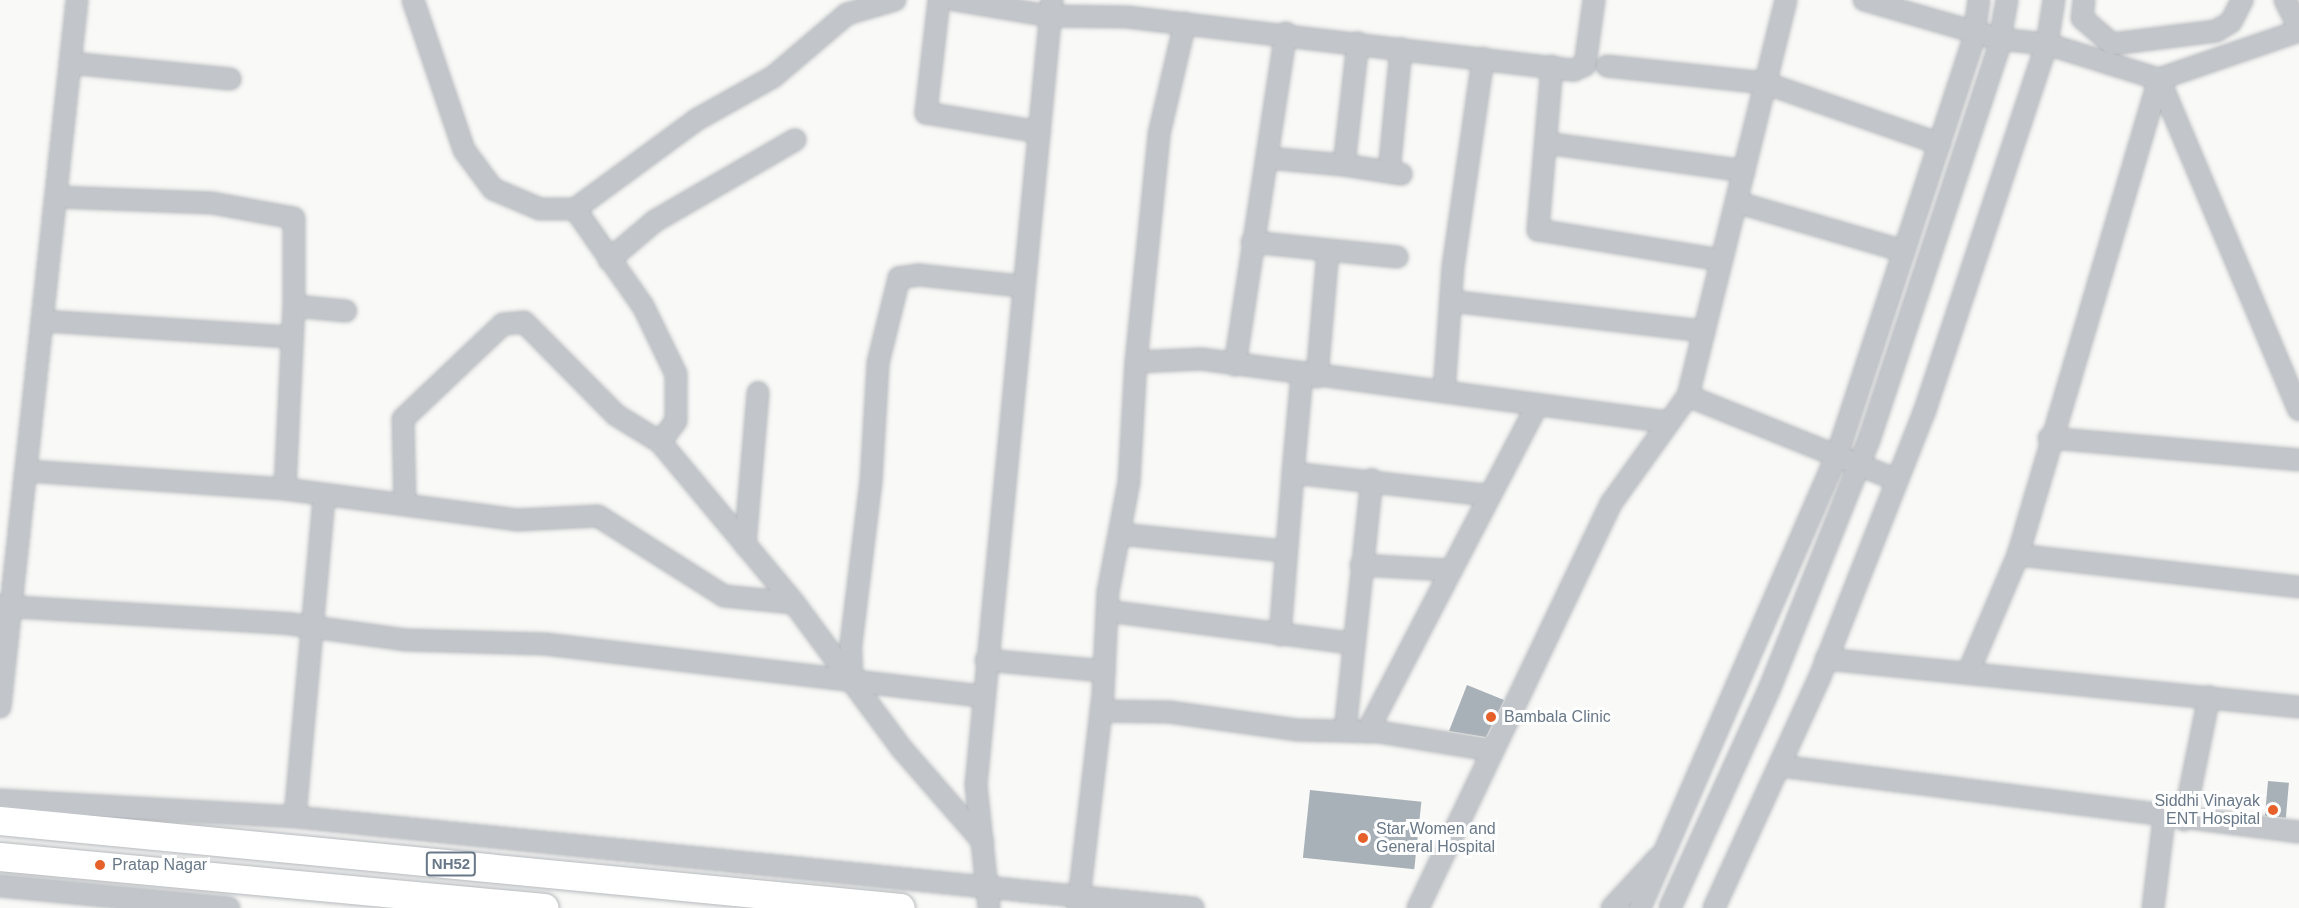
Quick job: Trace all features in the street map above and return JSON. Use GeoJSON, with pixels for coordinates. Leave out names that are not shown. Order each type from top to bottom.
{"type":"FeatureCollection","features":[{"type":"Feature","properties":{"kind":"highway","name":"NH52"},"geometry":{"type":"LineString","coordinates":[[0,822],[902,908]]}},
{"type":"Feature","properties":{"kind":"highway","name":"NH52"},"geometry":{"type":"LineString","coordinates":[[0,857],[545,908]]}},
{"type":"Feature","properties":{"kind":"street"},"geometry":{"type":"LineString","coordinates":[[0,707],[6,606],[27,471],[77,0]]}},
{"type":"Feature","properties":{"kind":"street"},"geometry":{"type":"LineString","coordinates":[[413,0],[464,150],[493,189],[540,209],[575,209],[696,120],[773,77],[848,14],[885,1]]}},
{"type":"Feature","properties":{"kind":"street"},"geometry":{"type":"LineString","coordinates":[[939,0],[926,113],[1040,132]]}},
{"type":"Feature","properties":{"kind":"street"},"geometry":{"type":"LineString","coordinates":[[954,0],[1286,33],[1574,70],[1585,65],[1594,0]]}},
{"type":"Feature","properties":{"kind":"street"},"geometry":{"type":"LineString","coordinates":[[1418,908],[1490,750],[1612,502],[1688,396],[1786,0]]}},
{"type":"Feature","properties":{"kind":"street"},"geometry":{"type":"LineString","coordinates":[[1864,0],[1999,39],[2048,44],[2159,79],[2299,29],[2285,0]]}},
{"type":"Feature","properties":{"kind":"street"},"geometry":{"type":"LineString","coordinates":[[1640,908],[1836,458],[1940,144],[1974,32],[1979,0]]}},
{"type":"Feature","properties":{"kind":"street"},"geometry":{"type":"LineString","coordinates":[[1670,908],[1769,690],[1859,466],[1999,39],[2007,0]]}},
{"type":"Feature","properties":{"kind":"street"},"geometry":{"type":"LineString","coordinates":[[1714,908],[1780,766],[1826,659],[1897,480],[2048,44],[2054,0]]}},
{"type":"Feature","properties":{"kind":"street"},"geometry":{"type":"LineString","coordinates":[[2051,22],[2083,9],[2112,44],[2216,31],[2231,22],[2242,0]]}},
{"type":"Feature","properties":{"kind":"street"},"geometry":{"type":"LineString","coordinates":[[988,898],[976,784],[1021,285],[1040,132],[1051,8]]}},
{"type":"Feature","properties":{"kind":"street"},"geometry":{"type":"LineString","coordinates":[[1079,902],[1101,711],[1107,611],[1129,482],[1136,362],[1159,134],[1185,23]]}},
{"type":"Feature","properties":{"kind":"street"},"geometry":{"type":"LineString","coordinates":[[1235,364],[1286,33]]}},
{"type":"Feature","properties":{"kind":"street"},"geometry":{"type":"LineString","coordinates":[[1344,165],[1358,43]]}},
{"type":"Feature","properties":{"kind":"street"},"geometry":{"type":"LineString","coordinates":[[1268,158],[1344,165],[1395,173],[1401,49]]}},
{"type":"Feature","properties":{"kind":"street"},"geometry":{"type":"LineString","coordinates":[[1444,392],[1451,301],[1483,58]]}},
{"type":"Feature","properties":{"kind":"street"},"geometry":{"type":"LineString","coordinates":[[70,63],[230,79]]}},
{"type":"Feature","properties":{"kind":"street"},"geometry":{"type":"LineString","coordinates":[[1552,66],[1538,230],[1722,260]]}},
{"type":"Feature","properties":{"kind":"street"},"geometry":{"type":"LineString","coordinates":[[1607,66],[1765,83],[1940,144]]}},
{"type":"Feature","properties":{"kind":"street"},"geometry":{"type":"LineString","coordinates":[[2159,79],[2299,410]]}},
{"type":"Feature","properties":{"kind":"street"},"geometry":{"type":"LineString","coordinates":[[1968,673],[2018,555],[2049,438],[2159,79]]}},
{"type":"Feature","properties":{"kind":"street"},"geometry":{"type":"LineString","coordinates":[[609,260],[655,221],[795,140]]}},
{"type":"Feature","properties":{"kind":"street"},"geometry":{"type":"LineString","coordinates":[[1546,143],[1744,171]]}},
{"type":"Feature","properties":{"kind":"street"},"geometry":{"type":"LineString","coordinates":[[57,197],[212,202],[294,218],[294,306],[285,489]]}},
{"type":"Feature","properties":{"kind":"street"},"geometry":{"type":"LineString","coordinates":[[1736,202],[1904,251]]}},
{"type":"Feature","properties":{"kind":"street"},"geometry":{"type":"LineString","coordinates":[[575,209],[643,306],[676,374],[676,421],[660,442]]}},
{"type":"Feature","properties":{"kind":"street"},"geometry":{"type":"LineString","coordinates":[[1252,242],[1397,257]]}},
{"type":"Feature","properties":{"kind":"street"},"geometry":{"type":"LineString","coordinates":[[1280,635],[1293,473],[1328,250]]}},
{"type":"Feature","properties":{"kind":"street"},"geometry":{"type":"LineString","coordinates":[[852,682],[851,644],[871,482],[878,363],[899,278],[919,275],[1021,285]]}},
{"type":"Feature","properties":{"kind":"street"},"geometry":{"type":"LineString","coordinates":[[1451,301],[1704,331]]}},
{"type":"Feature","properties":{"kind":"street"},"geometry":{"type":"LineString","coordinates":[[294,306],[346,311]]}},
{"type":"Feature","properties":{"kind":"street"},"geometry":{"type":"LineString","coordinates":[[44,321],[291,337]]}},
{"type":"Feature","properties":{"kind":"street"},"geometry":{"type":"LineString","coordinates":[[405,504],[403,419],[503,324],[524,322],[616,415],[660,442],[794,603],[852,682],[983,842]]}},
{"type":"Feature","properties":{"kind":"street"},"geometry":{"type":"LineString","coordinates":[[1136,362],[1201,359],[1669,422]]}},
{"type":"Feature","properties":{"kind":"street"},"geometry":{"type":"LineString","coordinates":[[745,545],[758,393]]}},
{"type":"Feature","properties":{"kind":"street"},"geometry":{"type":"LineString","coordinates":[[1688,396],[1836,458],[1897,480]]}},
{"type":"Feature","properties":{"kind":"street"},"geometry":{"type":"LineString","coordinates":[[1367,732],[1486,495],[1538,406]]}},
{"type":"Feature","properties":{"kind":"street"},"geometry":{"type":"LineString","coordinates":[[2049,438],[2299,460]]}},
{"type":"Feature","properties":{"kind":"street"},"geometry":{"type":"LineString","coordinates":[[27,471],[285,489],[517,520],[598,516],[724,596],[794,603]]}},
{"type":"Feature","properties":{"kind":"street"},"geometry":{"type":"LineString","coordinates":[[1293,473],[1372,479],[1486,495]]}},
{"type":"Feature","properties":{"kind":"street"},"geometry":{"type":"LineString","coordinates":[[1345,731],[1351,643],[1372,479]]}},
{"type":"Feature","properties":{"kind":"street"},"geometry":{"type":"LineString","coordinates":[[295,817],[324,496]]}},
{"type":"Feature","properties":{"kind":"street"},"geometry":{"type":"LineString","coordinates":[[1120,534],[1285,551]]}},
{"type":"Feature","properties":{"kind":"street"},"geometry":{"type":"LineString","coordinates":[[2018,555],[2299,587]]}},
{"type":"Feature","properties":{"kind":"street"},"geometry":{"type":"LineString","coordinates":[[1361,565],[1449,570]]}},
{"type":"Feature","properties":{"kind":"street"},"geometry":{"type":"LineString","coordinates":[[6,606],[312,626],[407,640],[545,644],[983,696]]}},
{"type":"Feature","properties":{"kind":"street"},"geometry":{"type":"LineString","coordinates":[[1107,611],[1351,643]]}},
{"type":"Feature","properties":{"kind":"street"},"geometry":{"type":"LineString","coordinates":[[1826,659],[2299,707]]}},
{"type":"Feature","properties":{"kind":"street"},"geometry":{"type":"LineString","coordinates":[[986,660],[1104,671]]}},
{"type":"Feature","properties":{"kind":"street"},"geometry":{"type":"LineString","coordinates":[[2153,908],[2174,819],[2209,697]]}},
{"type":"Feature","properties":{"kind":"street"},"geometry":{"type":"LineString","coordinates":[[1101,711],[1367,732],[1490,750]]}},
{"type":"Feature","properties":{"kind":"street"},"geometry":{"type":"LineString","coordinates":[[1780,766],[2174,819],[2299,832]]}},
{"type":"Feature","properties":{"kind":"street"},"geometry":{"type":"LineString","coordinates":[[0,800],[295,817],[988,898],[1193,908]]}},
{"type":"Feature","properties":{"kind":"street"},"geometry":{"type":"LineString","coordinates":[[1612,908],[1666,851]]}},
{"type":"Feature","properties":{"kind":"street"},"geometry":{"type":"LineString","coordinates":[[0,886],[229,908]]}},
{"type":"Feature","properties":{"kind":"building"},"geometry":{"type":"Polygon","coordinates":[[[1467,685],[1504,700],[1486,737],[1449,731],[1467,685]]]}},
{"type":"Feature","properties":{"kind":"building"},"geometry":{"type":"Polygon","coordinates":[[[2268,781],[2289,783],[2286,818],[2265,816],[2268,781]]]}},
{"type":"Feature","properties":{"kind":"building"},"geometry":{"type":"Polygon","coordinates":[[[1310,790],[1421,802],[1414,869],[1303,858],[1310,790]]]}},
{"type":"Feature","properties":{"kind":"place","name":"Bambala Clinic"},"geometry":{"type":"Point","coordinates":[1491,717]}},
{"type":"Feature","properties":{"kind":"place","name":"Siddhi Vinayak ENT Hospital"},"geometry":{"type":"Point","coordinates":[2273,810]}},
{"type":"Feature","properties":{"kind":"place","name":"Star Women and General Hospital"},"geometry":{"type":"Point","coordinates":[1363,838]}},
{"type":"Feature","properties":{"kind":"place","name":"Pratap Nagar"},"geometry":{"type":"Point","coordinates":[100,865]}}]}
